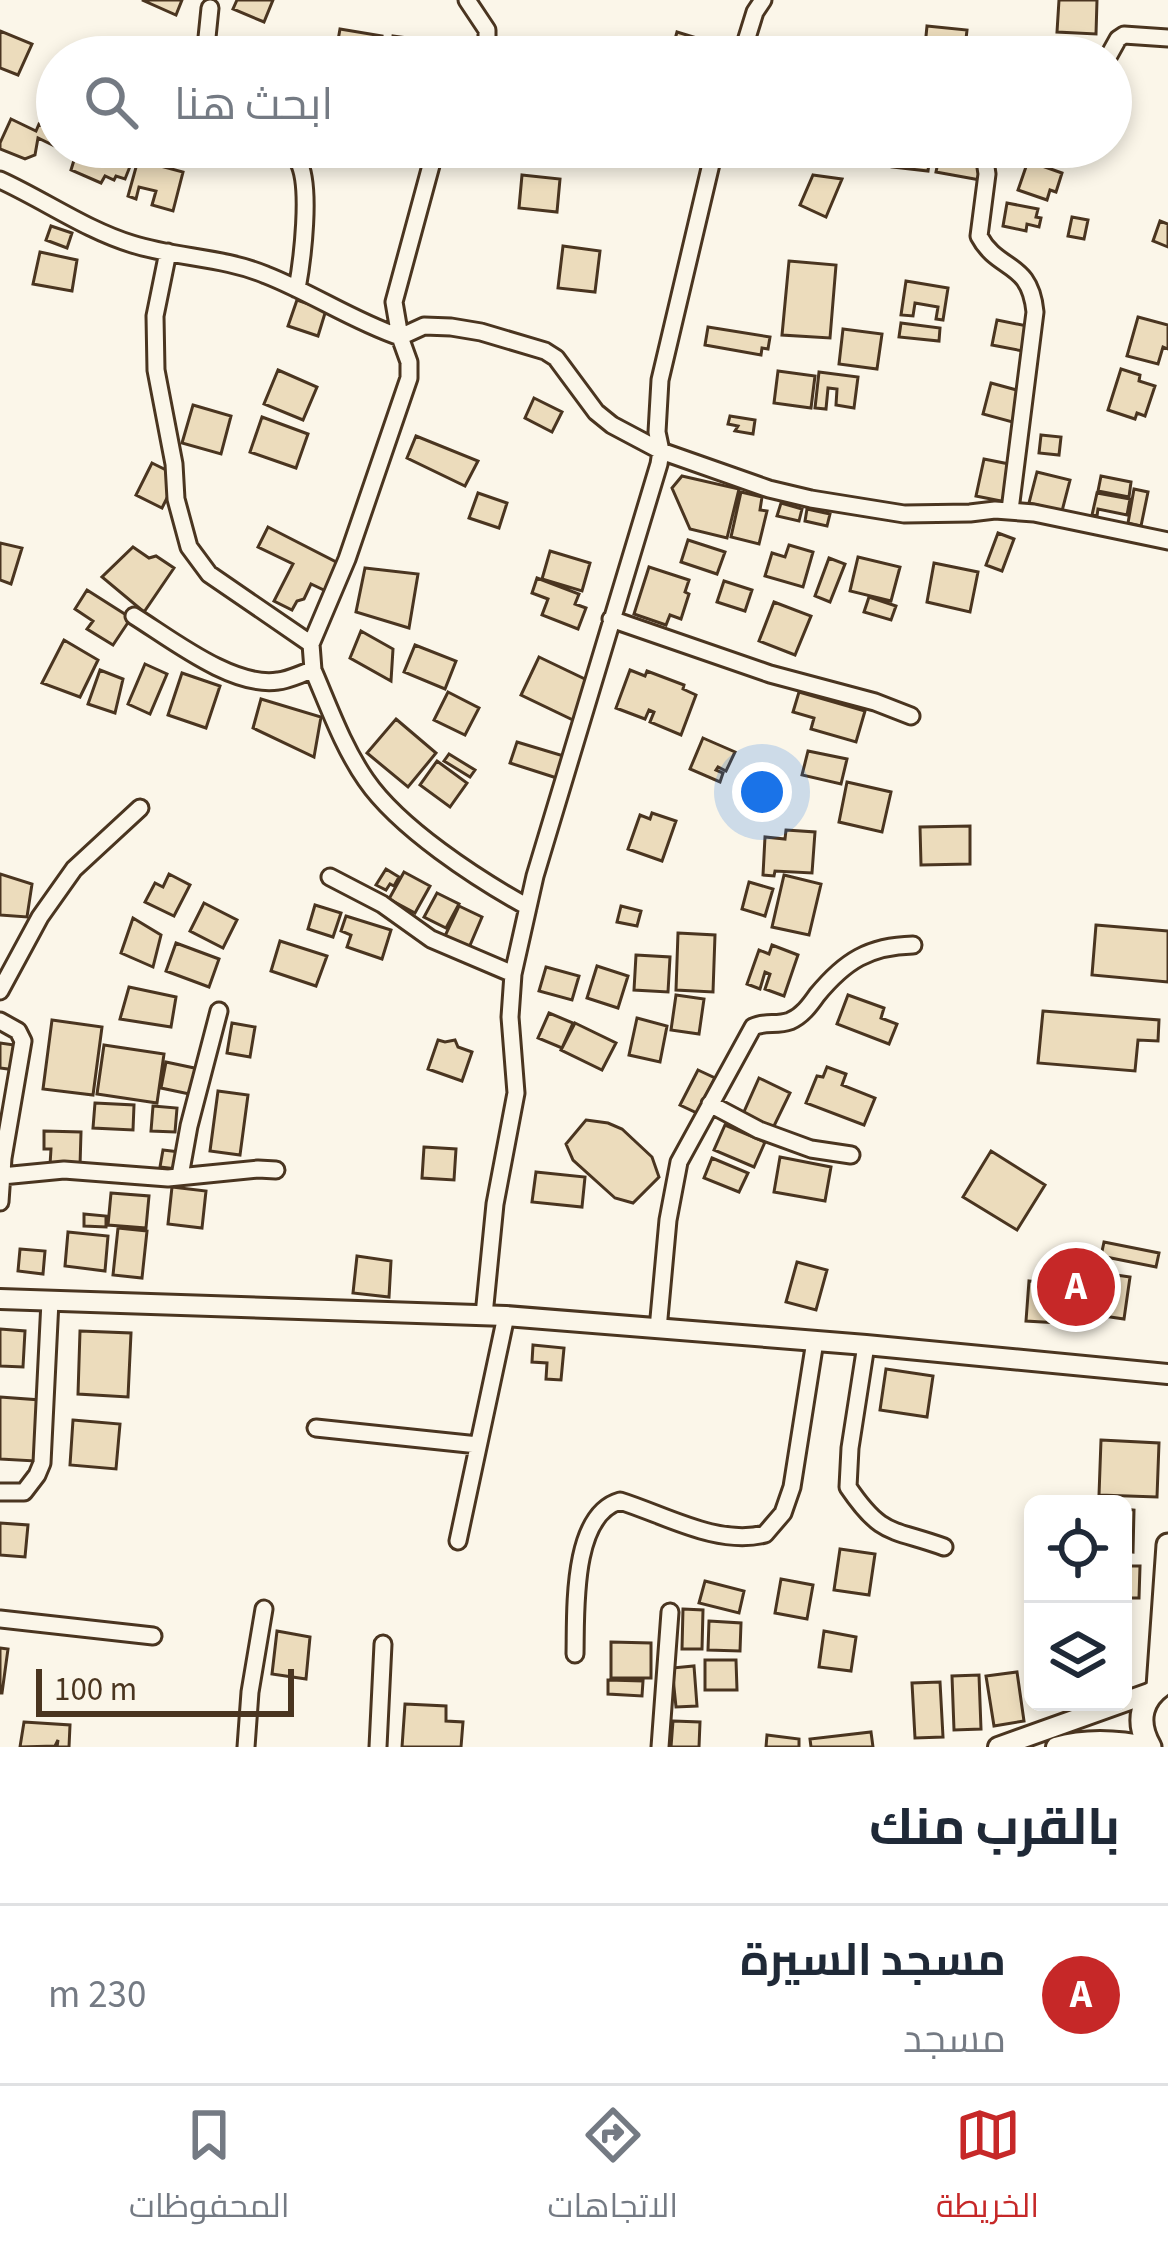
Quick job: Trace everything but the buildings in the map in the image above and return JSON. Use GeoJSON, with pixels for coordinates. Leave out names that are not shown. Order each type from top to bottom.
{"type":"FeatureCollection","features":[{"type":"Feature","properties":{"kind":"main road"},"geometry":{"type":"LineString","coordinates":[[1150,1747],[1141,1724],[1143,1707],[1159,1687],[1168,1545]]}},
{"type":"Feature","properties":{"kind":"street"},"geometry":{"type":"LineString","coordinates":[[467,0],[487,36]]}},
{"type":"Feature","properties":{"kind":"street"},"geometry":{"type":"LineString","coordinates":[[748,36],[763,0]]}},
{"type":"Feature","properties":{"kind":"street"},"geometry":{"type":"LineString","coordinates":[[207,36],[210,8]]}},
{"type":"Feature","properties":{"kind":"street"},"geometry":{"type":"LineString","coordinates":[[1122,36],[1168,38]]}},
{"type":"Feature","properties":{"kind":"street"},"geometry":{"type":"LineString","coordinates":[[297,289],[304,253],[300,168]]}},
{"type":"Feature","properties":{"kind":"street"},"geometry":{"type":"LineString","coordinates":[[430,168],[394,302],[409,378],[347,559],[311,644],[314,670],[350,752],[375,791],[454,862],[528,907]]}},
{"type":"Feature","properties":{"kind":"street"},"geometry":{"type":"LineString","coordinates":[[484,1315],[495,1204],[516,1093],[510,1017],[513,974],[528,907],[653,486],[661,451],[657,432],[660,380],[710,168]]}},
{"type":"Feature","properties":{"kind":"street"},"geometry":{"type":"LineString","coordinates":[[986,168],[979,236],[1033,289],[1036,312],[1010,510]]}},
{"type":"Feature","properties":{"kind":"street"},"geometry":{"type":"LineString","coordinates":[[0,180],[114,238],[234,264],[400,337],[424,326],[452,327],[545,351],[556,358],[596,412],[632,438],[769,488],[904,514],[1010,510],[1168,541]]}},
{"type":"Feature","properties":{"kind":"street"},"geometry":{"type":"LineString","coordinates":[[167,252],[155,316],[156,370],[176,499],[189,547],[209,574],[311,644]]}},
{"type":"Feature","properties":{"kind":"street"},"geometry":{"type":"LineString","coordinates":[[134,616],[225,672],[276,682],[314,670]]}},
{"type":"Feature","properties":{"kind":"street"},"geometry":{"type":"LineString","coordinates":[[611,619],[911,716]]}},
{"type":"Feature","properties":{"kind":"street"},"geometry":{"type":"LineString","coordinates":[[0,992],[40,917],[74,869],[140,808]]}},
{"type":"Feature","properties":{"kind":"street"},"geometry":{"type":"LineString","coordinates":[[330,877],[382,904],[431,939],[513,974]]}},
{"type":"Feature","properties":{"kind":"street"},"geometry":{"type":"LineString","coordinates":[[658,1328],[668,1220],[679,1162],[753,1028],[790,1021],[807,1009],[837,973],[867,952],[887,945],[913,945]]}},
{"type":"Feature","properties":{"kind":"street"},"geometry":{"type":"LineString","coordinates":[[180,1176],[219,1011]]}},
{"type":"Feature","properties":{"kind":"street"},"geometry":{"type":"LineString","coordinates":[[0,1022],[19,1031],[23,1041],[0,1202]]}},
{"type":"Feature","properties":{"kind":"street"},"geometry":{"type":"LineString","coordinates":[[710,1104],[759,1130],[811,1149],[851,1155]]}},
{"type":"Feature","properties":{"kind":"street"},"geometry":{"type":"LineString","coordinates":[[2,1176],[64,1170],[145,1178],[275,1170]]}},
{"type":"Feature","properties":{"kind":"street"},"geometry":{"type":"LineString","coordinates":[[0,1299],[506,1316],[1168,1374]]}},
{"type":"Feature","properties":{"kind":"street"},"geometry":{"type":"LineString","coordinates":[[0,1492],[24,1492],[42,1463],[50,1301]]}},
{"type":"Feature","properties":{"kind":"street"},"geometry":{"type":"LineString","coordinates":[[458,1540],[506,1316]]}},
{"type":"Feature","properties":{"kind":"street"},"geometry":{"type":"LineString","coordinates":[[574,1654],[578,1578],[591,1526],[607,1505],[620,1501],[699,1529],[741,1538],[765,1534],[782,1513],[793,1487],[815,1341]]}},
{"type":"Feature","properties":{"kind":"street"},"geometry":{"type":"LineString","coordinates":[[866,1346],[848,1486],[874,1521],[889,1531],[944,1547]]}},
{"type":"Feature","properties":{"kind":"street"},"geometry":{"type":"LineString","coordinates":[[316,1427],[478,1445]]}},
{"type":"Feature","properties":{"kind":"street"},"geometry":{"type":"LineString","coordinates":[[246,1747],[264,1609]]}},
{"type":"Feature","properties":{"kind":"street"},"geometry":{"type":"LineString","coordinates":[[660,1747],[670,1612]]}},
{"type":"Feature","properties":{"kind":"street"},"geometry":{"type":"LineString","coordinates":[[0,1619],[153,1636]]}},
{"type":"Feature","properties":{"kind":"street"},"geometry":{"type":"LineString","coordinates":[[378,1747],[383,1644]]}},
{"type":"Feature","properties":{"kind":"street"},"geometry":{"type":"LineString","coordinates":[[998,1747],[1159,1687]]}},
{"type":"Feature","properties":{"kind":"street"},"geometry":{"type":"LineString","coordinates":[[1056,1747],[1086,1741],[1150,1747]]}},
{"type":"Feature","properties":{"kind":"place","name":"مسجد السيرة"},"geometry":{"type":"Point","coordinates":[1076,1287]}}]}
